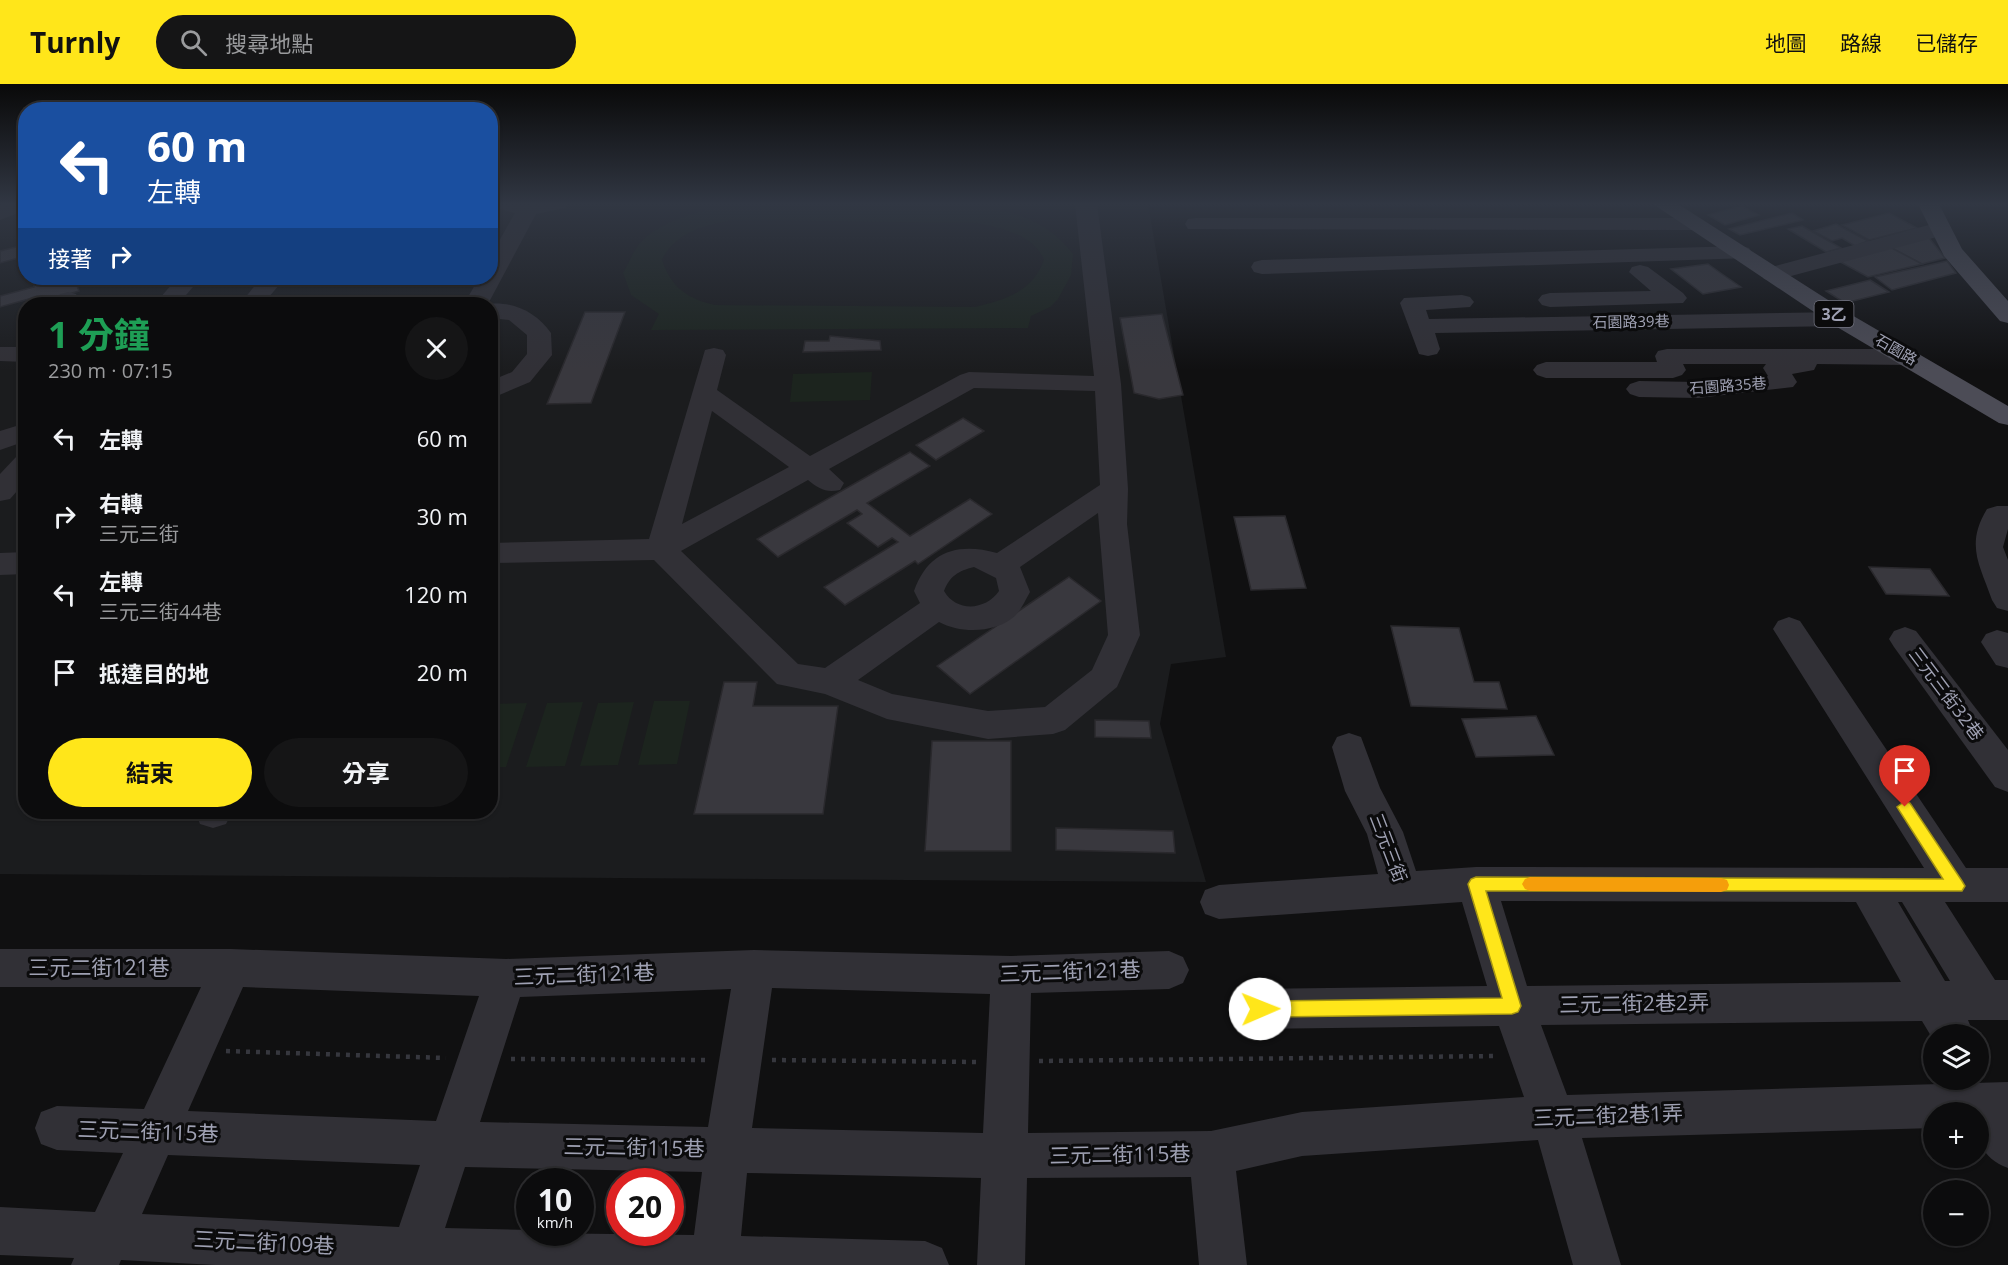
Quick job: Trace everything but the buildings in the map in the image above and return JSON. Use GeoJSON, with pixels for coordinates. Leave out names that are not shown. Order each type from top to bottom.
{"type":"FeatureCollection","features":[{"type":"Feature","properties":{"kind":"main road","name":"石園路"},"geometry":{"type":"LineString","coordinates":[[1749,259],[1842,319],[1910,357],[2008,417]]}},
{"type":"Feature","properties":{"kind":"main road"},"geometry":{"type":"LineString","coordinates":[[1959,259],[2008,316]]}},
{"type":"Feature","properties":{"kind":"street"},"geometry":{"type":"LineString","coordinates":[[661,549],[789,675],[830,682],[887,706],[988,725],[1053,720],[1105,678],[1124,635],[1112,524],[1114,489],[1108,384],[1093,259]]}},
{"type":"Feature","properties":{"kind":"street"},"geometry":{"type":"LineString","coordinates":[[1262,267],[1553,259]]}},
{"type":"Feature","properties":{"kind":"street"},"geometry":{"type":"LineString","coordinates":[[1772,274],[1828,259]]}},
{"type":"Feature","properties":{"kind":"street"},"geometry":{"type":"LineString","coordinates":[[1531,301],[1675,298],[1640,272]]}},
{"type":"Feature","properties":{"kind":"street"},"geometry":{"type":"LineString","coordinates":[[172,297],[183,285]]}},
{"type":"Feature","properties":{"kind":"street"},"geometry":{"type":"LineString","coordinates":[[257,297],[267,285]]}},
{"type":"Feature","properties":{"kind":"street"},"geometry":{"type":"LineString","coordinates":[[1428,349],[1412,303],[1484,302]]}},
{"type":"Feature","properties":{"kind":"street"},"geometry":{"type":"LineString","coordinates":[[498,311],[512,310],[539,333],[540,355],[521,377],[498,387]]}},
{"type":"Feature","properties":{"kind":"street","name":"石園路39巷"},"geometry":{"type":"LineString","coordinates":[[1420,326],[1842,319]]}},
{"type":"Feature","properties":{"kind":"street"},"geometry":{"type":"LineString","coordinates":[[0,354],[18,355]]}},
{"type":"Feature","properties":{"kind":"street"},"geometry":{"type":"LineString","coordinates":[[661,549],[714,355]]}},
{"type":"Feature","properties":{"kind":"street","name":"石園路35巷"},"geometry":{"type":"LineString","coordinates":[[1551,380],[1698,390],[1784,382],[1776,368],[1910,357]]}},
{"type":"Feature","properties":{"kind":"street"},"geometry":{"type":"LineString","coordinates":[[498,553],[661,549],[820,475],[969,380],[1108,384]]}},
{"type":"Feature","properties":{"kind":"street"},"geometry":{"type":"LineString","coordinates":[[704,393],[820,475]]}},
{"type":"Feature","properties":{"kind":"street"},"geometry":{"type":"LineString","coordinates":[[0,441],[18,434]]}},
{"type":"Feature","properties":{"kind":"street"},"geometry":{"type":"LineString","coordinates":[[0,492],[18,472]]}},
{"type":"Feature","properties":{"kind":"street"},"geometry":{"type":"LineString","coordinates":[[1001,565],[1114,489]]}},
{"type":"Feature","properties":{"kind":"street"},"geometry":{"type":"LineString","coordinates":[[2007,592],[1998,548],[1996,516],[2008,516]]}},
{"type":"Feature","properties":{"kind":"street"},"geometry":{"type":"LineString","coordinates":[[974,557],[1001,565],[1012,575],[1015,592],[1004,608],[983,618],[958,618],[938,608],[929,591],[934,574],[951,562],[974,557]]}},
{"type":"Feature","properties":{"kind":"street"},"geometry":{"type":"LineString","coordinates":[[0,564],[18,563]]}},
{"type":"Feature","properties":{"kind":"street"},"geometry":{"type":"LineString","coordinates":[[830,682],[938,608]]}},
{"type":"Feature","properties":{"kind":"street"},"geometry":{"type":"LineString","coordinates":[[1789,629],[1957,886]]}},
{"type":"Feature","properties":{"kind":"street","name":"三元三街32巷"},"geometry":{"type":"LineString","coordinates":[[1905,639],[2008,777]]}},
{"type":"Feature","properties":{"kind":"street","name":"三元三街"},"geometry":{"type":"LineString","coordinates":[[1349,747],[1363,791],[1385,832],[1402,889],[1476,884],[2008,885]]}},
{"type":"Feature","properties":{"kind":"street"},"geometry":{"type":"LineString","coordinates":[[1476,884],[1512,1006],[1554,1117],[1597,1265]]}},
{"type":"Feature","properties":{"kind":"street"},"geometry":{"type":"LineString","coordinates":[[1868,886],[1947,1024]]}},
{"type":"Feature","properties":{"kind":"street"},"geometry":{"type":"LineString","coordinates":[[1913,886],[1996,1000]]}},
{"type":"Feature","properties":{"kind":"street"},"geometry":{"type":"LineString","coordinates":[[1219,902],[1402,889]]}},
{"type":"Feature","properties":{"kind":"street","name":"三元二街121巷"},"geometry":{"type":"LineString","coordinates":[[0,968],[231,968],[506,978],[754,969],[1011,975],[1169,970]]}},
{"type":"Feature","properties":{"kind":"street"},"geometry":{"type":"LineString","coordinates":[[102,1250],[231,968]]}},
{"type":"Feature","properties":{"kind":"street"},"geometry":{"type":"LineString","coordinates":[[715,1259],[727,1150],[754,969]]}},
{"type":"Feature","properties":{"kind":"street"},"geometry":{"type":"LineString","coordinates":[[1001,1265],[1011,975]]}},
{"type":"Feature","properties":{"kind":"street"},"geometry":{"type":"LineString","coordinates":[[414,1251],[506,978]]}},
{"type":"Feature","properties":{"kind":"street","name":"三元二街2巷2弄"},"geometry":{"type":"LineString","coordinates":[[1260,1009],[1996,1000]]}},
{"type":"Feature","properties":{"kind":"street"},"geometry":{"type":"LineString","coordinates":[[1990,1098],[2008,1146]]}},
{"type":"Feature","properties":{"kind":"street","name":"三元二街2巷1弄"},"geometry":{"type":"LineString","coordinates":[[1211,1154],[1302,1134],[1554,1117],[1990,1098]]}},
{"type":"Feature","properties":{"kind":"street","name":"三元二街115巷"},"geometry":{"type":"LineString","coordinates":[[57,1128],[449,1144],[1005,1156],[1211,1154]]}},
{"type":"Feature","properties":{"kind":"street"},"geometry":{"type":"LineString","coordinates":[[1211,1154],[1223,1265]]}},
{"type":"Feature","properties":{"kind":"street","name":"三元二街109巷"},"geometry":{"type":"LineString","coordinates":[[0,1231],[102,1250],[414,1251],[925,1265]]}},
{"type":"Feature","properties":{"kind":"path"},"geometry":{"type":"LineString","coordinates":[[193,1050],[478,1059],[1008,1062],[1497,1056]]}},
{"type":"Feature","properties":{"kind":"shaded area"},"geometry":{"type":"Polygon","coordinates":[[[0,259],[18,259],[18,285],[498,285],[498,259],[1157,259],[1226,657],[1171,664],[1160,724],[1206,882],[0,874],[0,259]]]}},
{"type":"Feature","properties":{"kind":"shaded area"},"geometry":{"type":"Polygon","coordinates":[[[630,259],[662,259],[665,269],[681,290],[696,299],[715,305],[975,307],[1007,297],[1025,287],[1039,271],[1044,259],[1073,259],[1071,275],[1058,299],[1050,307],[1031,316],[1028,328],[651,330],[659,314],[631,295],[623,273],[630,259]]]}},
{"type":"Feature","properties":{"kind":"shaded area"},"geometry":{"type":"Polygon","coordinates":[[[872,372],[870,400],[790,402],[793,374],[872,372]]]}},
{"type":"Feature","properties":{"kind":"shaded area"},"geometry":{"type":"Polygon","coordinates":[[[654,701],[690,701],[677,764],[638,765],[654,701]]]}},
{"type":"Feature","properties":{"kind":"shaded area"},"geometry":{"type":"Polygon","coordinates":[[[583,702],[565,766],[526,767],[547,703],[583,702]]]}},
{"type":"Feature","properties":{"kind":"shaded area"},"geometry":{"type":"Polygon","coordinates":[[[634,702],[618,765],[580,766],[598,703],[634,702]]]}},
{"type":"Feature","properties":{"kind":"shaded area"},"geometry":{"type":"Polygon","coordinates":[[[527,703],[506,767],[498,767],[498,704],[527,703]]]}},
{"type":"Feature","properties":{"kind":"slow traffic"},"geometry":{"type":"LineString","coordinates":[[1530,884],[1721,885]]}},
{"type":"Feature","properties":{"kind":"route"},"geometry":{"type":"LineString","coordinates":[[1260,1009],[1512,1006],[1476,884],[1957,886],[1905,807]]}}]}
